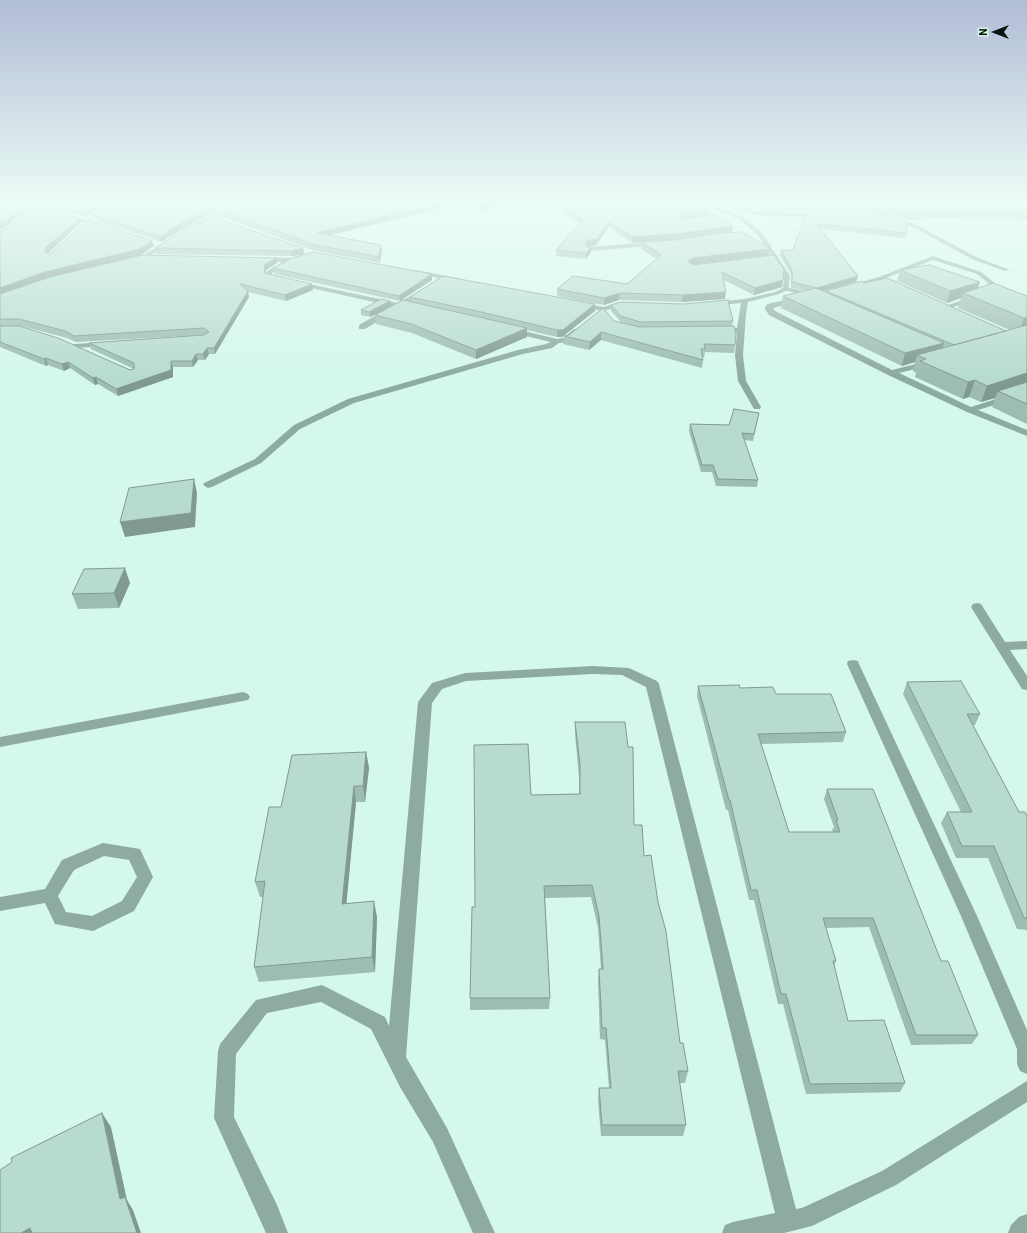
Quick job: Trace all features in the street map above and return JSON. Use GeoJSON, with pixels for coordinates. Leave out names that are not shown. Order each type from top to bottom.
{"type":"FeatureCollection","features":[{"type":"Feature","properties":{"kind":"street"},"geometry":{"type":"LineString","coordinates":[[122,262],[128,261]]}},
{"type":"Feature","properties":{"kind":"street"},"geometry":{"type":"LineString","coordinates":[[291,261],[269,272],[268,277],[415,309]]}},
{"type":"Feature","properties":{"kind":"street"},"geometry":{"type":"LineString","coordinates":[[775,261],[787,276],[786,289]]}},
{"type":"Feature","properties":{"kind":"street"},"geometry":{"type":"LineString","coordinates":[[841,289],[881,278],[926,261]]}},
{"type":"Feature","properties":{"kind":"street"},"geometry":{"type":"LineString","coordinates":[[941,261],[979,272],[997,291],[1027,303]]}},
{"type":"Feature","properties":{"kind":"street"},"geometry":{"type":"LineString","coordinates":[[981,261],[1007,270]]}},
{"type":"Feature","properties":{"kind":"street"},"geometry":{"type":"LineString","coordinates":[[411,272],[466,282]]}},
{"type":"Feature","properties":{"kind":"street"},"geometry":{"type":"LineString","coordinates":[[362,327],[400,306],[444,277]]}},
{"type":"Feature","properties":{"kind":"street"},"geometry":{"type":"LineString","coordinates":[[881,278],[894,283]]}},
{"type":"Feature","properties":{"kind":"street"},"geometry":{"type":"LineString","coordinates":[[704,305],[745,301],[777,293],[786,289],[819,296],[769,307],[772,313],[891,373],[970,410],[1027,433]]}},
{"type":"Feature","properties":{"kind":"street"},"geometry":{"type":"LineString","coordinates":[[961,313],[943,305],[980,297]]}},
{"type":"Feature","properties":{"kind":"street"},"geometry":{"type":"LineString","coordinates":[[745,301],[742,314],[739,355],[742,381],[757,408]]}},
{"type":"Feature","properties":{"kind":"street"},"geometry":{"type":"LineString","coordinates":[[571,302],[603,312],[619,304],[634,305]]}},
{"type":"Feature","properties":{"kind":"street"},"geometry":{"type":"LineString","coordinates":[[505,328],[557,341],[566,340],[582,326]]}},
{"type":"Feature","properties":{"kind":"street"},"geometry":{"type":"LineString","coordinates":[[712,331],[741,330]]}},
{"type":"Feature","properties":{"kind":"street"},"geometry":{"type":"LineString","coordinates":[[208,485],[258,461],[297,427],[351,401],[521,352],[549,346],[557,341]]}},
{"type":"Feature","properties":{"kind":"street"},"geometry":{"type":"LineString","coordinates":[[89,353],[72,344],[113,344]]}},
{"type":"Feature","properties":{"kind":"street"},"geometry":{"type":"LineString","coordinates":[[891,373],[939,360]]}},
{"type":"Feature","properties":{"kind":"street"},"geometry":{"type":"LineString","coordinates":[[970,410],[1027,392]]}},
{"type":"Feature","properties":{"kind":"street"},"geometry":{"type":"LineString","coordinates":[[976,607],[1027,686]]}},
{"type":"Feature","properties":{"kind":"street"},"geometry":{"type":"LineString","coordinates":[[1001,646],[1027,645]]}},
{"type":"Feature","properties":{"kind":"street"},"geometry":{"type":"LineString","coordinates":[[853,664],[969,916],[1026,1049],[1027,1064]]}},
{"type":"Feature","properties":{"kind":"street"},"geometry":{"type":"LineString","coordinates":[[396,1059],[425,702],[437,686],[465,677],[593,670],[624,671],[652,684],[788,1221]]}},
{"type":"Feature","properties":{"kind":"street"},"geometry":{"type":"LineString","coordinates":[[0,742],[243,697]]}},
{"type":"Feature","properties":{"kind":"street"},"geometry":{"type":"LineString","coordinates":[[0,904],[50,895],[68,865],[103,849],[134,854],[145,877],[128,906],[93,924],[61,919],[50,895]]}},
{"type":"Feature","properties":{"kind":"street"},"geometry":{"type":"LineString","coordinates":[[277,1233],[224,1118],[227,1051],[262,1006],[322,993],[378,1024],[396,1059],[440,1136],[484,1233]]}},
{"type":"Feature","properties":{"kind":"street"},"geometry":{"type":"LineString","coordinates":[[733,1233],[804,1218],[889,1178],[1027,1091]]}},
{"type":"Feature","properties":{"kind":"street"},"geometry":{"type":"LineString","coordinates":[[1019,1233],[1027,1225]]}},
{"type":"Feature","properties":{"kind":"building"},"geometry":{"type":"Polygon","coordinates":[[[0,261],[92,261],[45,272],[0,288],[0,261]]]}},
{"type":"Feature","properties":{"kind":"building"},"geometry":{"type":"Polygon","coordinates":[[[120,261],[272,261],[265,264],[264,273],[312,284],[285,295],[240,284],[248,291],[214,348],[207,348],[203,354],[196,354],[192,361],[171,361],[171,370],[116,389],[96,377],[93,378],[68,362],[62,364],[46,358],[44,359],[0,342],[0,326],[19,326],[58,338],[130,370],[134,369],[134,363],[89,343],[204,335],[209,332],[204,328],[74,336],[65,331],[19,319],[0,319],[0,294],[50,277],[120,261]]]}},
{"type":"Feature","properties":{"kind":"building"},"geometry":{"type":"Polygon","coordinates":[[[287,261],[359,261],[432,274],[399,296],[273,268],[287,261]]]}},
{"type":"Feature","properties":{"kind":"building"},"geometry":{"type":"Polygon","coordinates":[[[655,261],[689,261],[693,265],[729,261],[778,261],[784,269],[783,280],[755,288],[722,272],[726,292],[683,295],[620,293],[604,298],[557,289],[573,276],[627,284],[655,261]]]}},
{"type":"Feature","properties":{"kind":"building"},"geometry":{"type":"Polygon","coordinates":[[[787,261],[846,261],[858,276],[817,288],[792,282],[792,270],[787,261]]]}},
{"type":"Feature","properties":{"kind":"building"},"geometry":{"type":"Polygon","coordinates":[[[929,265],[980,282],[950,291],[900,270],[929,265]]]}},
{"type":"Feature","properties":{"kind":"building"},"geometry":{"type":"Polygon","coordinates":[[[443,276],[595,304],[563,330],[557,330],[410,297],[443,276]]]}},
{"type":"Feature","properties":{"kind":"building"},"geometry":{"type":"Polygon","coordinates":[[[887,278],[1006,331],[954,345],[826,291],[862,281],[863,283],[887,278]]]}},
{"type":"Feature","properties":{"kind":"building"},"geometry":{"type":"Polygon","coordinates":[[[993,283],[1027,296],[1027,318],[963,293],[993,283]]]}},
{"type":"Feature","properties":{"kind":"building"},"geometry":{"type":"Polygon","coordinates":[[[816,288],[944,343],[905,353],[783,296],[816,288]]]}},
{"type":"Feature","properties":{"kind":"building"},"geometry":{"type":"Polygon","coordinates":[[[381,299],[390,301],[369,312],[361,310],[381,299]]]}},
{"type":"Feature","properties":{"kind":"building"},"geometry":{"type":"Polygon","coordinates":[[[403,300],[527,328],[476,350],[411,324],[375,315],[403,300]]]}},
{"type":"Feature","properties":{"kind":"building"},"geometry":{"type":"Polygon","coordinates":[[[728,300],[733,321],[640,322],[621,316],[611,305],[621,302],[683,304],[728,300]]]}},
{"type":"Feature","properties":{"kind":"building"},"geometry":{"type":"Polygon","coordinates":[[[603,308],[614,321],[639,327],[734,326],[736,333],[735,345],[704,344],[705,349],[701,349],[703,360],[601,332],[590,342],[564,336],[569,335],[603,308]]]}},
{"type":"Feature","properties":{"kind":"building"},"geometry":{"type":"Polygon","coordinates":[[[1027,325],[1027,373],[987,386],[975,380],[968,382],[920,361],[926,359],[917,355],[1027,325]]]}},
{"type":"Feature","properties":{"kind":"building"},"geometry":{"type":"Polygon","coordinates":[[[1027,382],[1027,404],[998,391],[1027,382]]]}},
{"type":"Feature","properties":{"kind":"building"},"geometry":{"type":"Polygon","coordinates":[[[734,409],[759,413],[754,434],[742,433],[758,480],[718,479],[713,465],[702,465],[690,424],[729,425],[734,409]]]}},
{"type":"Feature","properties":{"kind":"building"},"geometry":{"type":"Polygon","coordinates":[[[194,479],[191,513],[120,522],[129,488],[194,479]]]}},
{"type":"Feature","properties":{"kind":"building"},"geometry":{"type":"Polygon","coordinates":[[[125,568],[114,593],[72,594],[84,569],[125,568]]]}},
{"type":"Feature","properties":{"kind":"building"},"geometry":{"type":"Polygon","coordinates":[[[961,681],[980,714],[967,714],[1019,812],[1025,812],[1027,816],[1027,918],[1024,918],[994,846],[962,846],[947,812],[972,812],[907,682],[961,681]]]}},
{"type":"Feature","properties":{"kind":"building"},"geometry":{"type":"Polygon","coordinates":[[[739,685],[740,688],[773,687],[776,694],[831,694],[846,732],[758,734],[789,832],[840,832],[836,820],[838,820],[827,789],[873,789],[941,961],[948,961],[978,1035],[916,1035],[873,918],[823,918],[836,961],[833,961],[848,1021],[884,1020],[905,1083],[810,1084],[786,994],[781,994],[757,890],[751,890],[730,800],[698,686],[739,685]]]}},
{"type":"Feature","properties":{"kind":"building"},"geometry":{"type":"Polygon","coordinates":[[[575,722],[625,722],[628,747],[633,747],[634,825],[642,825],[644,856],[651,855],[658,902],[666,931],[680,1043],[683,1043],[688,1071],[678,1071],[686,1125],[602,1125],[599,1088],[611,1088],[606,1028],[602,1028],[599,969],[603,969],[599,916],[592,885],[544,886],[550,998],[470,998],[472,907],[475,907],[474,745],[528,744],[531,795],[580,794],[580,765],[575,722]]]}},
{"type":"Feature","properties":{"kind":"building"},"geometry":{"type":"Polygon","coordinates":[[[366,752],[363,786],[354,786],[342,904],[374,901],[372,957],[254,967],[265,881],[255,882],[269,807],[281,807],[292,755],[366,752]]]}},
{"type":"Feature","properties":{"kind":"building"},"geometry":{"type":"Polygon","coordinates":[[[102,1113],[120,1199],[125,1197],[137,1233],[32,1233],[30,1228],[21,1233],[0,1233],[0,1170],[12,1162],[11,1158],[102,1113]]]}}]}
